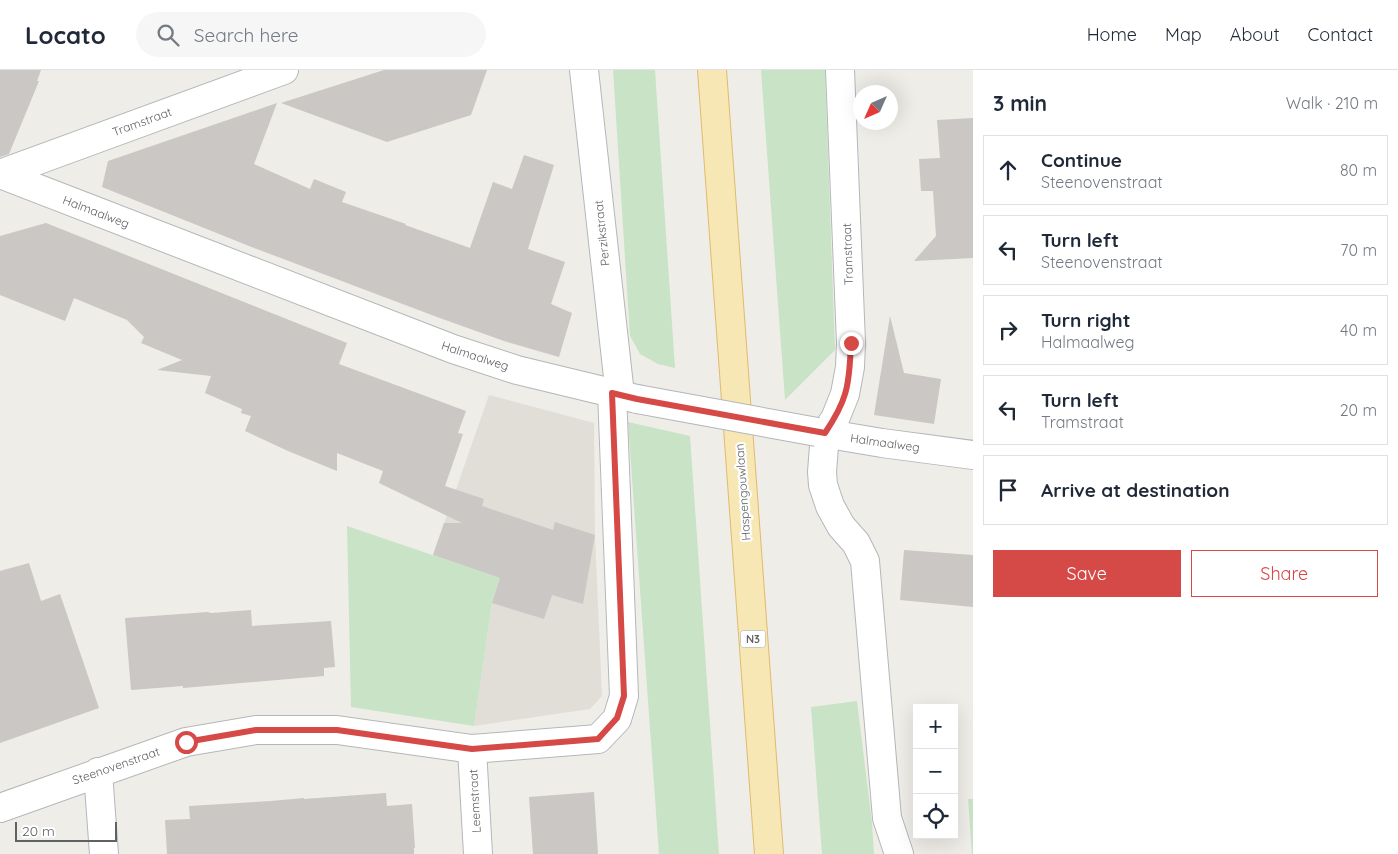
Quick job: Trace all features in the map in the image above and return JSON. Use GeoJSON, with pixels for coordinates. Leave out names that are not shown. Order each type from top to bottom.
{"type":"FeatureCollection","features":[{"type":"Feature","properties":{"kind":"main road","name":"Haspengouwlaan"},"geometry":{"type":"LineString","coordinates":[[712,70],[769,854]]}},
{"type":"Feature","properties":{"kind":"street","name":"Perzikstraat"},"geometry":{"type":"LineString","coordinates":[[584,70],[623,396]]}},
{"type":"Feature","properties":{"kind":"street","name":"Tramstraat"},"geometry":{"type":"LineString","coordinates":[[821,433],[835,418],[845,394],[850,367],[851,343],[840,70]]}},
{"type":"Feature","properties":{"kind":"street","name":"Tramstraat"},"geometry":{"type":"LineString","coordinates":[[0,174],[278,71]]}},
{"type":"Feature","properties":{"kind":"street","name":"Halmaalweg"},"geometry":{"type":"LineString","coordinates":[[0,174],[453,349],[517,370],[623,396],[821,433],[973,455]]}},
{"type":"Feature","properties":{"kind":"street","name":"Steenovenstraat"},"geometry":{"type":"LineString","coordinates":[[0,808],[186,742],[256,730],[337,730],[472,749],[598,739],[617,718],[624,696],[623,396]]}},
{"type":"Feature","properties":{"kind":"street"},"geometry":{"type":"LineString","coordinates":[[821,433],[823,485],[830,506],[841,526],[856,543],[865,561],[887,818],[899,854]]}},
{"type":"Feature","properties":{"kind":"street","name":"Leemstraat"},"geometry":{"type":"LineString","coordinates":[[472,749],[478,854]]}},
{"type":"Feature","properties":{"kind":"street"},"geometry":{"type":"LineString","coordinates":[[98,772],[104,854]]}},
{"type":"Feature","properties":{"kind":"shaded area"},"geometry":{"type":"Polygon","coordinates":[[[489,395],[594,423],[595,535],[602,696],[590,709],[474,726],[492,603],[500,578],[433,555],[489,395]]]}},
{"type":"Feature","properties":{"kind":"green space"},"geometry":{"type":"Polygon","coordinates":[[[613,70],[655,70],[675,368],[658,364],[640,354],[630,336],[613,70]]]}},
{"type":"Feature","properties":{"kind":"green space"},"geometry":{"type":"Polygon","coordinates":[[[761,70],[825,70],[835,350],[785,400],[761,70]]]}},
{"type":"Feature","properties":{"kind":"green space"},"geometry":{"type":"Polygon","coordinates":[[[628,422],[690,436],[719,854],[659,854],[628,422]]]}},
{"type":"Feature","properties":{"kind":"green space"},"geometry":{"type":"Polygon","coordinates":[[[347,526],[500,578],[492,603],[474,726],[351,707],[347,526]]]}},
{"type":"Feature","properties":{"kind":"green space"},"geometry":{"type":"Polygon","coordinates":[[[857,701],[874,854],[822,854],[811,707],[857,701]]]}},
{"type":"Feature","properties":{"kind":"green space"},"geometry":{"type":"Polygon","coordinates":[[[968,799],[973,799],[973,854],[972,854],[968,799]]]}},
{"type":"Feature","properties":{"kind":"building"},"geometry":{"type":"Polygon","coordinates":[[[0,70],[41,70],[37,81],[39,81],[9,154],[0,157],[0,70]]]}},
{"type":"Feature","properties":{"kind":"building"},"geometry":{"type":"Polygon","coordinates":[[[384,70],[487,70],[471,115],[387,142],[281,103],[384,70]]]}},
{"type":"Feature","properties":{"kind":"building"},"geometry":{"type":"Polygon","coordinates":[[[277,103],[254,164],[310,189],[314,179],[346,192],[342,202],[470,248],[493,182],[512,189],[524,155],[554,165],[528,249],[565,262],[551,304],[572,313],[559,357],[504,341],[437,317],[249,246],[102,187],[108,161],[277,103]]]}},
{"type":"Feature","properties":{"kind":"building"},"geometry":{"type":"Polygon","coordinates":[[[973,118],[973,258],[914,261],[936,236],[933,191],[921,191],[919,159],[940,158],[937,120],[973,118]]]}},
{"type":"Feature","properties":{"kind":"building"},"geometry":{"type":"Polygon","coordinates":[[[46,223],[347,343],[339,364],[466,411],[458,433],[463,434],[445,486],[484,499],[482,506],[553,530],[555,522],[595,535],[583,604],[552,595],[544,619],[492,603],[500,578],[433,555],[444,523],[462,523],[379,483],[383,471],[337,453],[337,471],[245,431],[251,416],[241,413],[242,409],[205,393],[211,376],[157,370],[182,360],[141,343],[144,337],[127,320],[74,298],[65,321],[0,295],[0,236],[46,223]]]}},
{"type":"Feature","properties":{"kind":"building"},"geometry":{"type":"Polygon","coordinates":[[[890,316],[904,373],[941,379],[934,424],[874,415],[890,316]]]}},
{"type":"Feature","properties":{"kind":"building"},"geometry":{"type":"Polygon","coordinates":[[[904,550],[973,555],[973,607],[900,600],[904,550]]]}},
{"type":"Feature","properties":{"kind":"building"},"geometry":{"type":"Polygon","coordinates":[[[29,563],[41,601],[60,594],[99,708],[0,743],[0,571],[29,563]]]}},
{"type":"Feature","properties":{"kind":"building"},"geometry":{"type":"Polygon","coordinates":[[[251,610],[252,626],[331,621],[335,667],[324,668],[324,676],[183,688],[183,686],[131,690],[125,618],[251,610]]]}},
{"type":"Feature","properties":{"kind":"building"},"geometry":{"type":"Polygon","coordinates":[[[594,792],[598,854],[533,854],[529,797],[594,792]]]}},
{"type":"Feature","properties":{"kind":"building"},"geometry":{"type":"Polygon","coordinates":[[[386,793],[387,806],[412,804],[414,854],[167,854],[165,820],[190,819],[189,806],[386,793]]]}},
{"type":"Feature","properties":{"kind":"route"},"geometry":{"type":"LineString","coordinates":[[186,742],[256,730],[337,730],[472,749],[598,739],[617,718],[624,696],[612,393],[825,433],[835,418],[845,394],[850,367],[851,343]]}}]}
